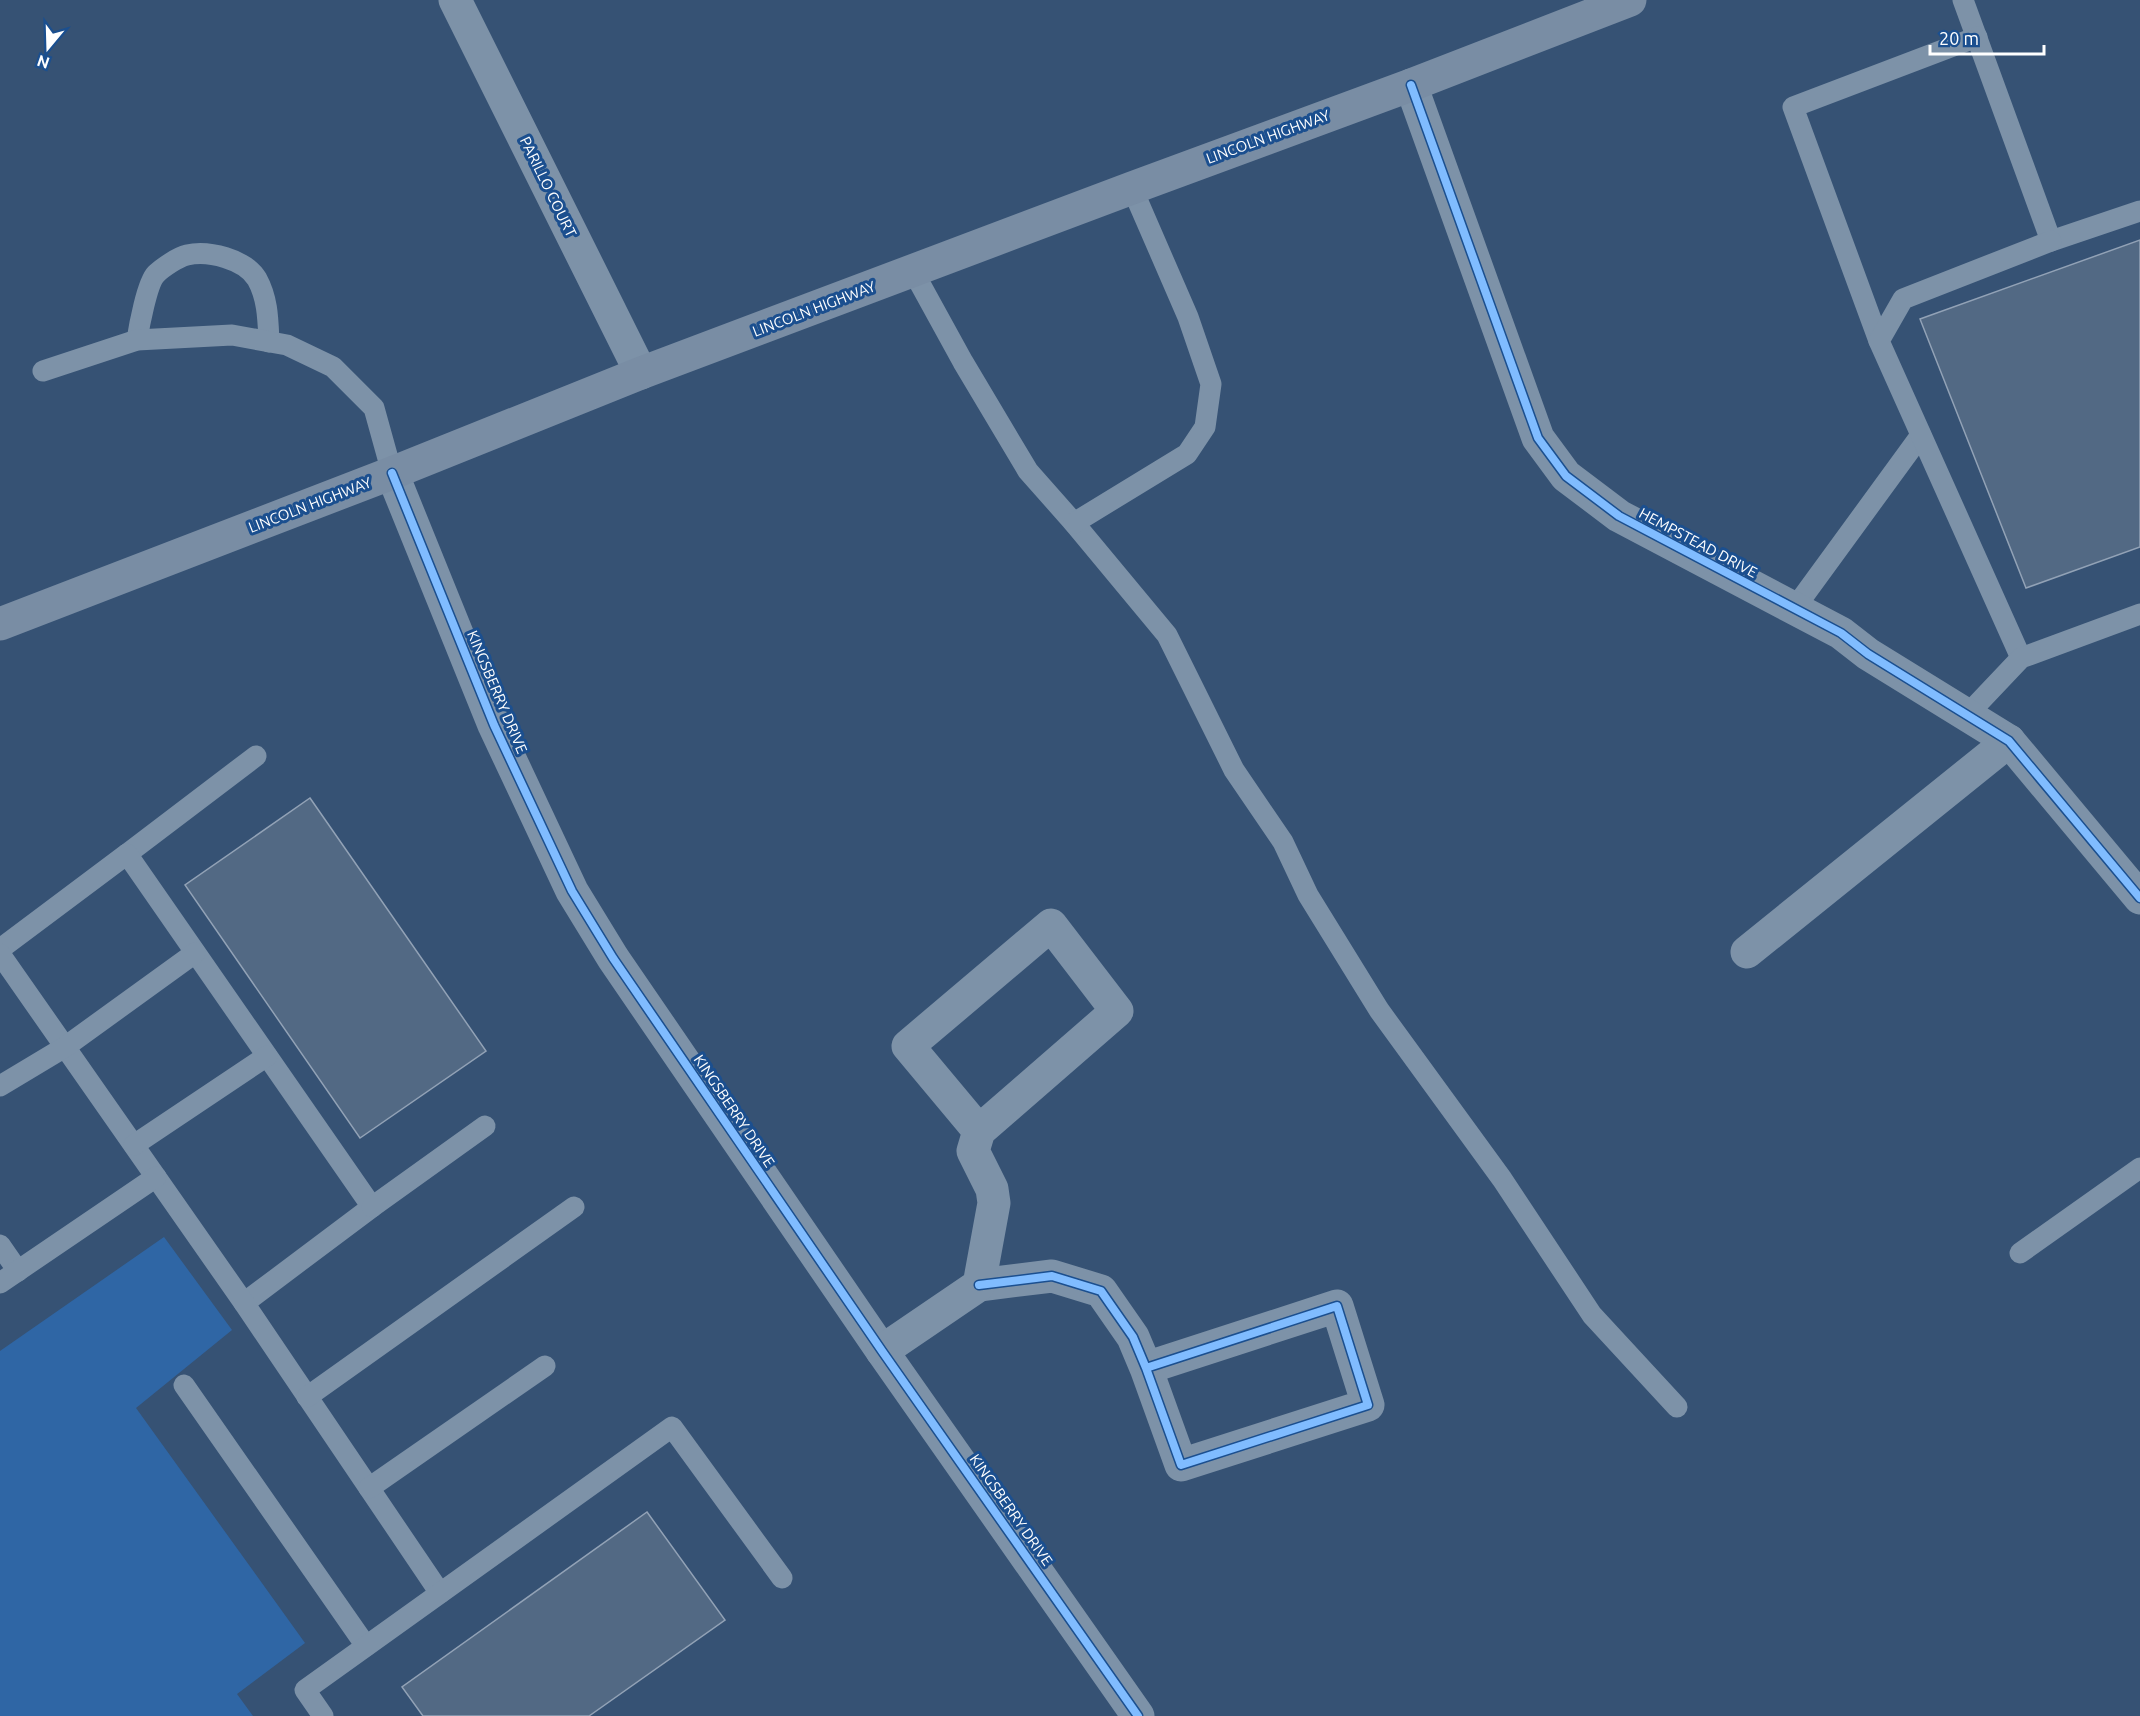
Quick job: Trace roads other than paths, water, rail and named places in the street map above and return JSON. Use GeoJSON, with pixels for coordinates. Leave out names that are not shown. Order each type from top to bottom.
{"type":"FeatureCollection","features":[{"type":"Feature","properties":{"kind":"main road","name":"LINCOLN HIGHWAY"},"geometry":{"type":"LineString","coordinates":[[0,624],[392,474],[640,373],[1411,85],[1630,0]]}},
{"type":"Feature","properties":{"kind":"street","name":"PARILLO COURT"},"geometry":{"type":"LineString","coordinates":[[455,0],[640,373]]}},
{"type":"Feature","properties":{"kind":"street","name":"HEMPSTEAD DRIVE"},"geometry":{"type":"LineString","coordinates":[[1411,85],[1538,438],[1566,476],[1619,516],[1841,633],[1868,654],[2009,741],[2140,898]]}},
{"type":"Feature","properties":{"kind":"street","name":"KINGSBERRY DRIVE"},"geometry":{"type":"LineString","coordinates":[[392,474],[495,725],[572,891],[613,958],[882,1351],[1138,1716]]}},
{"type":"Feature","properties":{"kind":"street"},"geometry":{"type":"LineString","coordinates":[[1747,952],[2009,741]]}},
{"type":"Feature","properties":{"kind":"street"},"geometry":{"type":"LineString","coordinates":[[979,1131],[908,1046],[1051,924],[1117,1011],[979,1131],[973,1151],[992,1190],[994,1203],[979,1285]]}},
{"type":"Feature","properties":{"kind":"street"},"geometry":{"type":"LineString","coordinates":[[882,1351],[979,1285],[1052,1276],[1101,1291],[1133,1337],[1181,1465],[1368,1405],[1337,1306],[1146,1368]]}},
{"type":"Feature","properties":{"kind":"lane"},"geometry":{"type":"LineString","coordinates":[[1963,0],[2051,241]]}},
{"type":"Feature","properties":{"kind":"lane"},"geometry":{"type":"LineString","coordinates":[[1977,37],[1793,107],[1879,341],[2021,658]]}},
{"type":"Feature","properties":{"kind":"lane"},"geometry":{"type":"LineString","coordinates":[[1074,523],[1187,454],[1205,427],[1210,384],[1188,316],[1132,188]]}},
{"type":"Feature","properties":{"kind":"lane"},"geometry":{"type":"LineString","coordinates":[[1879,341],[1903,299],[2051,241],[2140,211]]}},
{"type":"Feature","properties":{"kind":"lane"},"geometry":{"type":"LineString","coordinates":[[137,340],[154,275],[184,255],[203,253],[234,259],[256,277],[267,306],[268,342]]}},
{"type":"Feature","properties":{"kind":"lane"},"geometry":{"type":"LineString","coordinates":[[913,271],[963,362],[1028,471],[1167,635],[1234,770],[1283,842],[1308,895],[1379,1010],[1502,1179],[1592,1315],[1677,1407]]}},
{"type":"Feature","properties":{"kind":"lane"},"geometry":{"type":"LineString","coordinates":[[44,371],[137,340],[232,335],[287,345],[333,367],[374,408],[392,474]]}},
{"type":"Feature","properties":{"kind":"lane"},"geometry":{"type":"LineString","coordinates":[[1794,609],[1921,435]]}},
{"type":"Feature","properties":{"kind":"lane"},"geometry":{"type":"LineString","coordinates":[[1967,715],[2021,658],[2140,614]]}},
{"type":"Feature","properties":{"kind":"lane"},"geometry":{"type":"LineString","coordinates":[[0,949],[256,756]]}},
{"type":"Feature","properties":{"kind":"lane"},"geometry":{"type":"LineString","coordinates":[[127,854],[372,1207]]}},
{"type":"Feature","properties":{"kind":"lane"},"geometry":{"type":"LineString","coordinates":[[0,1086],[65,1047],[195,953]]}},
{"type":"Feature","properties":{"kind":"lane"},"geometry":{"type":"LineString","coordinates":[[0,954],[244,1303],[440,1593]]}},
{"type":"Feature","properties":{"kind":"lane"},"geometry":{"type":"LineString","coordinates":[[134,1145],[267,1056]]}},
{"type":"Feature","properties":{"kind":"lane"},"geometry":{"type":"LineString","coordinates":[[244,1303],[485,1126]]}},
{"type":"Feature","properties":{"kind":"lane"},"geometry":{"type":"LineString","coordinates":[[2020,1253],[2140,1168]]}},
{"type":"Feature","properties":{"kind":"lane"},"geometry":{"type":"LineString","coordinates":[[0,1283],[156,1177]]}},
{"type":"Feature","properties":{"kind":"lane"},"geometry":{"type":"LineString","coordinates":[[307,1397],[574,1207]]}},
{"type":"Feature","properties":{"kind":"lane"},"geometry":{"type":"LineString","coordinates":[[0,1245],[18,1271]]}},
{"type":"Feature","properties":{"kind":"lane"},"geometry":{"type":"LineString","coordinates":[[369,1488],[545,1366]]}},
{"type":"Feature","properties":{"kind":"lane"},"geometry":{"type":"LineString","coordinates":[[184,1384],[366,1646]]}},
{"type":"Feature","properties":{"kind":"lane"},"geometry":{"type":"LineString","coordinates":[[323,1716],[305,1690],[672,1427],[782,1578]]}}]}
